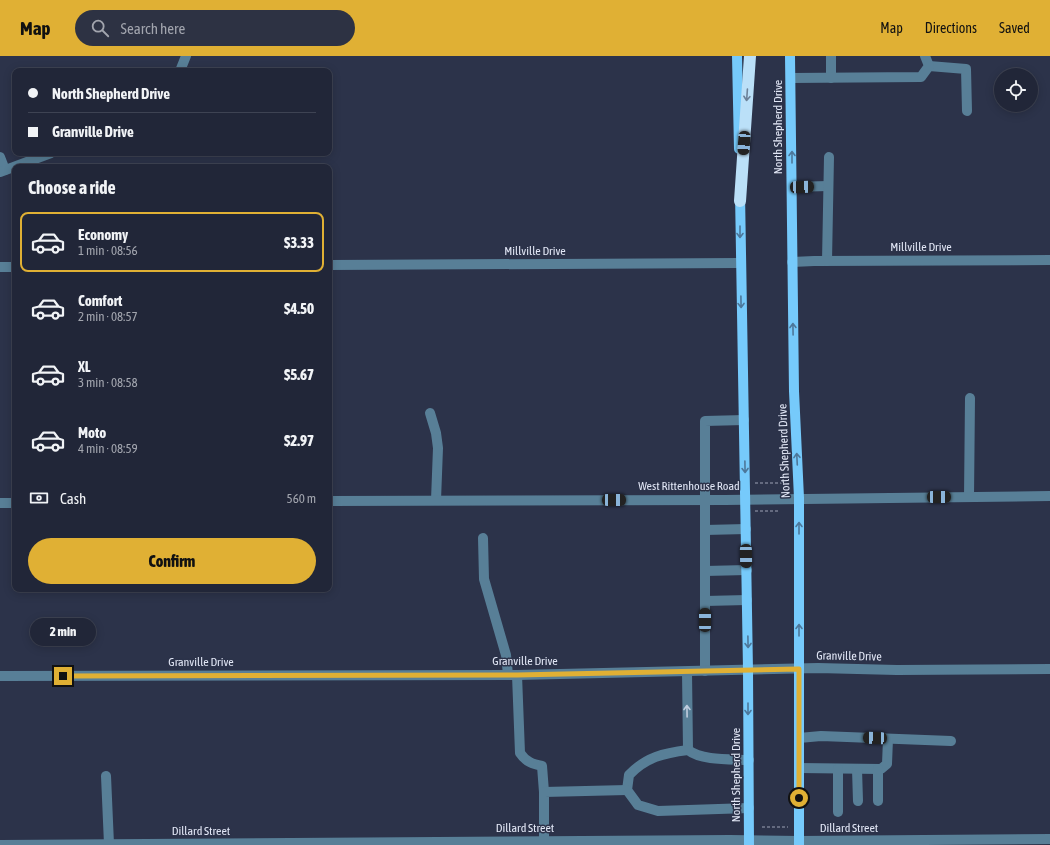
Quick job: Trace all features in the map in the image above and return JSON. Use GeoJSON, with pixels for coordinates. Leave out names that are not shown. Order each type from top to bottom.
{"type":"FeatureCollection","features":[{"type":"Feature","properties":{"kind":"highway"},"geometry":{"type":"LineString","coordinates":[[740,201],[750,56]]}},
{"type":"Feature","properties":{"kind":"main road","name":"North Shepherd Drive"},"geometry":{"type":"LineString","coordinates":[[737,56],[740,263],[746,499],[749,842]]}},
{"type":"Feature","properties":{"kind":"main road","name":"North Shepherd Drive"},"geometry":{"type":"LineString","coordinates":[[790,56],[794,391],[799,498],[799,843]]}},
{"type":"Feature","properties":{"kind":"street"},"geometry":{"type":"LineString","coordinates":[[181,68],[186,56]]}},
{"type":"Feature","properties":{"kind":"street"},"geometry":{"type":"LineString","coordinates":[[831,56],[832,78]]}},
{"type":"Feature","properties":{"kind":"street"},"geometry":{"type":"LineString","coordinates":[[925,56],[929,66]]}},
{"type":"Feature","properties":{"kind":"street"},"geometry":{"type":"LineString","coordinates":[[791,78],[922,77],[929,66]]}},
{"type":"Feature","properties":{"kind":"street"},"geometry":{"type":"LineString","coordinates":[[929,66],[966,69],[967,111]]}},
{"type":"Feature","properties":{"kind":"street"},"geometry":{"type":"LineString","coordinates":[[22,164],[43,156]]}},
{"type":"Feature","properties":{"kind":"street"},"geometry":{"type":"LineString","coordinates":[[0,157],[3,171]]}},
{"type":"Feature","properties":{"kind":"street"},"geometry":{"type":"LineString","coordinates":[[827,261],[829,157]]}},
{"type":"Feature","properties":{"kind":"street"},"geometry":{"type":"LineString","coordinates":[[792,187],[828,186]]}},
{"type":"Feature","properties":{"kind":"street","name":"Millville Drive"},"geometry":{"type":"LineString","coordinates":[[792,262],[1050,260]]}},
{"type":"Feature","properties":{"kind":"street","name":"Millville Drive"},"geometry":{"type":"LineString","coordinates":[[332,265],[740,263]]}},
{"type":"Feature","properties":{"kind":"street"},"geometry":{"type":"LineString","coordinates":[[0,267],[12,267]]}},
{"type":"Feature","properties":{"kind":"street"},"geometry":{"type":"LineString","coordinates":[[969,497],[970,398]]}},
{"type":"Feature","properties":{"kind":"street"},"geometry":{"type":"LineString","coordinates":[[430,414],[436,433],[438,448],[436,500]]}},
{"type":"Feature","properties":{"kind":"street"},"geometry":{"type":"LineString","coordinates":[[705,671],[705,421],[744,420]]}},
{"type":"Feature","properties":{"kind":"street","name":"West Rittenhouse Road"},"geometry":{"type":"LineString","coordinates":[[332,501],[706,500],[1050,496]]}},
{"type":"Feature","properties":{"kind":"street"},"geometry":{"type":"LineString","coordinates":[[0,503],[12,503]]}},
{"type":"Feature","properties":{"kind":"street"},"geometry":{"type":"LineString","coordinates":[[706,530],[746,529]]}},
{"type":"Feature","properties":{"kind":"street"},"geometry":{"type":"LineString","coordinates":[[483,538],[484,579],[512,675],[520,754],[524,759],[531,763],[542,766],[544,792],[544,841]]}},
{"type":"Feature","properties":{"kind":"street"},"geometry":{"type":"LineString","coordinates":[[706,571],[746,570]]}},
{"type":"Feature","properties":{"kind":"street"},"geometry":{"type":"LineString","coordinates":[[705,601],[747,600]]}},
{"type":"Feature","properties":{"kind":"street","name":"Granville Drive"},"geometry":{"type":"LineString","coordinates":[[0,676],[512,675],[799,669],[1050,669]]}},
{"type":"Feature","properties":{"kind":"street"},"geometry":{"type":"LineString","coordinates":[[687,672],[688,750]]}},
{"type":"Feature","properties":{"kind":"street"},"geometry":{"type":"LineString","coordinates":[[799,738],[821,736],[951,741]]}},
{"type":"Feature","properties":{"kind":"street"},"geometry":{"type":"LineString","coordinates":[[799,768],[881,769],[886,764],[888,739]]}},
{"type":"Feature","properties":{"kind":"street"},"geometry":{"type":"LineString","coordinates":[[749,760],[716,759],[692,753],[688,750],[662,754],[647,760],[629,775],[627,790],[638,805],[658,811],[749,808]]}},
{"type":"Feature","properties":{"kind":"street"},"geometry":{"type":"LineString","coordinates":[[838,769],[838,812]]}},
{"type":"Feature","properties":{"kind":"street"},"geometry":{"type":"LineString","coordinates":[[857,769],[858,801]]}},
{"type":"Feature","properties":{"kind":"street"},"geometry":{"type":"LineString","coordinates":[[878,769],[878,801]]}},
{"type":"Feature","properties":{"kind":"street"},"geometry":{"type":"LineString","coordinates":[[106,776],[109,844]]}},
{"type":"Feature","properties":{"kind":"street"},"geometry":{"type":"LineString","coordinates":[[544,792],[627,790]]}},
{"type":"Feature","properties":{"kind":"street","name":"Dillard Street"},"geometry":{"type":"LineString","coordinates":[[0,845],[544,841],[869,843],[1050,839]]}},
{"type":"Feature","properties":{"kind":"path"},"geometry":{"type":"LineString","coordinates":[[752,483],[783,483]]}},
{"type":"Feature","properties":{"kind":"path"},"geometry":{"type":"LineString","coordinates":[[752,511],[778,511]]}},
{"type":"Feature","properties":{"kind":"path"},"geometry":{"type":"LineString","coordinates":[[762,827],[788,827]]}},
{"type":"Feature","properties":{"kind":"route"},"geometry":{"type":"LineString","coordinates":[[63,676],[517,675],[799,669],[799,798]]}}]}
